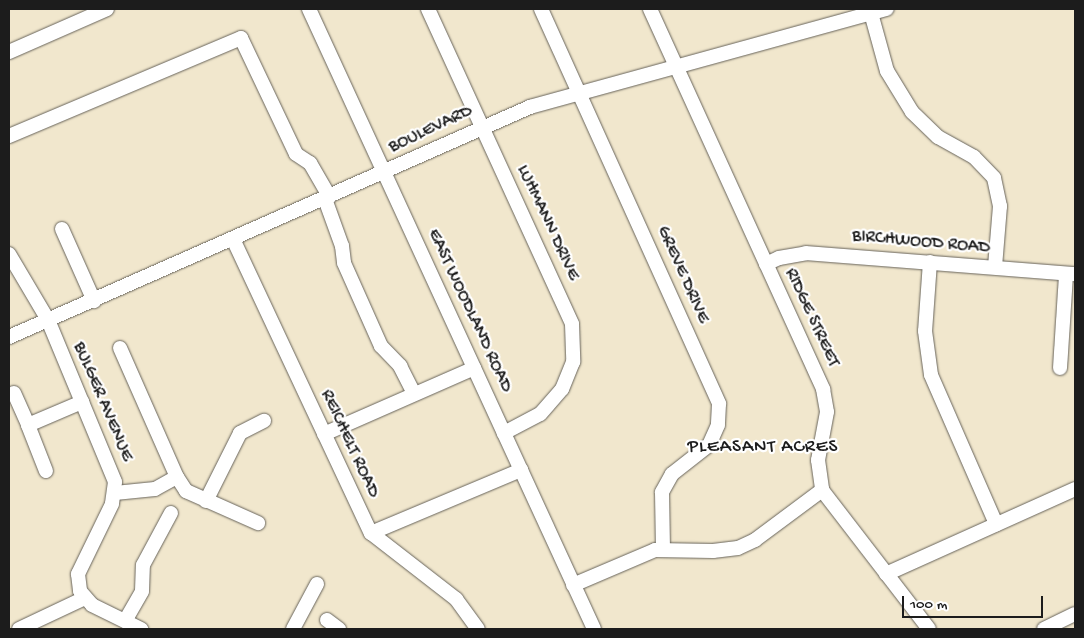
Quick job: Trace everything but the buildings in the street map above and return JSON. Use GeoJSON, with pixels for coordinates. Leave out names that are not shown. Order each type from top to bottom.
{"type":"FeatureCollection","features":[{"type":"Feature","properties":{"kind":"street"},"geometry":{"type":"LineString","coordinates":[[10,48],[107,9]]}},
{"type":"Feature","properties":{"kind":"street","name":"EAST WOODLAND ROAD"},"geometry":{"type":"LineString","coordinates":[[309,9],[594,629]]}},
{"type":"Feature","properties":{"kind":"street","name":"LUHMANN DRIVE"},"geometry":{"type":"LineString","coordinates":[[428,9],[569,313],[574,338],[572,369],[557,397],[536,418],[504,433]]}},
{"type":"Feature","properties":{"kind":"street","name":"GREVE DRIVE"},"geometry":{"type":"LineString","coordinates":[[541,9],[719,404],[718,425],[709,445],[672,474],[662,492],[663,548]]}},
{"type":"Feature","properties":{"kind":"street","name":"RIDGE STREET"},"geometry":{"type":"LineString","coordinates":[[650,9],[827,400],[818,460],[822,490],[928,629]]}},
{"type":"Feature","properties":{"kind":"street","name":"BOULEVARD"},"geometry":{"type":"LineString","coordinates":[[9,337],[328,198],[530,107],[887,9]]}},
{"type":"Feature","properties":{"kind":"street"},"geometry":{"type":"LineString","coordinates":[[871,13],[888,71],[912,112],[938,137],[974,157],[994,178],[1000,206],[995,268]]}},
{"type":"Feature","properties":{"kind":"street"},"geometry":{"type":"LineString","coordinates":[[9,136],[241,38],[296,154],[310,162],[328,198],[342,246],[344,263],[377,338],[400,366],[414,394]]}},
{"type":"Feature","properties":{"kind":"street"},"geometry":{"type":"LineString","coordinates":[[62,229],[94,300]]}},
{"type":"Feature","properties":{"kind":"street","name":"REICHELT ROAD"},"geometry":{"type":"LineString","coordinates":[[233,239],[371,532],[456,599],[478,629]]}},
{"type":"Feature","properties":{"kind":"street","name":"BIRCHWOOD ROAD"},"geometry":{"type":"LineString","coordinates":[[766,264],[780,258],[806,253],[1070,274]]}},
{"type":"Feature","properties":{"kind":"street","name":"BULGER AVENUE"},"geometry":{"type":"LineString","coordinates":[[9,254],[48,320],[112,472],[115,494]]}},
{"type":"Feature","properties":{"kind":"street"},"geometry":{"type":"LineString","coordinates":[[930,262],[925,331],[931,375],[996,524]]}},
{"type":"Feature","properties":{"kind":"street"},"geometry":{"type":"LineString","coordinates":[[1060,368],[1070,274]]}},
{"type":"Feature","properties":{"kind":"street"},"geometry":{"type":"LineString","coordinates":[[120,348],[177,477],[186,491],[258,523]]}},
{"type":"Feature","properties":{"kind":"street"},"geometry":{"type":"LineString","coordinates":[[324,434],[474,368]]}},
{"type":"Feature","properties":{"kind":"street"},"geometry":{"type":"LineString","coordinates":[[14,394],[46,471]]}},
{"type":"Feature","properties":{"kind":"street"},"geometry":{"type":"LineString","coordinates":[[28,425],[82,402]]}},
{"type":"Feature","properties":{"kind":"street"},"geometry":{"type":"LineString","coordinates":[[206,501],[240,433],[264,421]]}},
{"type":"Feature","properties":{"kind":"street"},"geometry":{"type":"LineString","coordinates":[[371,532],[521,470]]}},
{"type":"Feature","properties":{"kind":"street"},"geometry":{"type":"LineString","coordinates":[[141,629],[84,598],[78,574],[115,494],[155,489],[177,477]]}},
{"type":"Feature","properties":{"kind":"street"},"geometry":{"type":"LineString","coordinates":[[886,574],[1075,489]]}},
{"type":"Feature","properties":{"kind":"street"},"geometry":{"type":"LineString","coordinates":[[573,585],[628,560],[663,548],[713,552],[738,548],[755,540],[822,490]]}},
{"type":"Feature","properties":{"kind":"street"},"geometry":{"type":"LineString","coordinates":[[125,621],[142,591],[143,565],[171,513]]}},
{"type":"Feature","properties":{"kind":"street"},"geometry":{"type":"LineString","coordinates":[[293,629],[317,584]]}},
{"type":"Feature","properties":{"kind":"street"},"geometry":{"type":"LineString","coordinates":[[19,629],[84,598]]}},
{"type":"Feature","properties":{"kind":"street"},"geometry":{"type":"LineString","coordinates":[[1044,629],[1075,614]]}},
{"type":"Feature","properties":{"kind":"street"},"geometry":{"type":"LineString","coordinates":[[327,620],[339,629]]}},
{"type":"Feature","properties":{"kind":"district","name":"PLEASANT ACRES"},"geometry":{"type":"Point","coordinates":[763,448]}}]}
